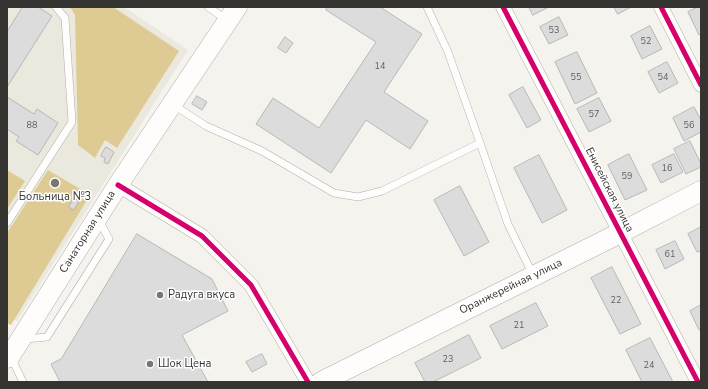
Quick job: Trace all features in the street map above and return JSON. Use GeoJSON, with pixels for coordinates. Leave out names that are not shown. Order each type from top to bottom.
{"type":"FeatureCollection","features":[{"type":"Feature","properties":{"kind":"main road","name":"Санаторная улица"},"geometry":{"type":"LineString","coordinates":[[9,357],[118,185],[232,14]]}},
{"type":"Feature","properties":{"kind":"main road","name":"Оранжерейная улица"},"geometry":{"type":"LineString","coordinates":[[321,382],[701,191]]}},
{"type":"Feature","properties":{"kind":"street","name":"Енисейская улица"},"geometry":{"type":"LineString","coordinates":[[503,7],[698,382]]}},
{"type":"Feature","properties":{"kind":"street"},"geometry":{"type":"LineString","coordinates":[[661,7],[701,85]]}},
{"type":"Feature","properties":{"kind":"street"},"geometry":{"type":"LineString","coordinates":[[118,185],[202,236],[251,285],[308,382]]}},
{"type":"Feature","properties":{"kind":"lane"},"geometry":{"type":"LineString","coordinates":[[7,222],[72,122],[65,18],[56,7]]}},
{"type":"Feature","properties":{"kind":"lane"},"geometry":{"type":"LineString","coordinates":[[208,7],[232,14]]}},
{"type":"Feature","properties":{"kind":"lane"},"geometry":{"type":"LineString","coordinates":[[428,7],[448,52],[508,224],[534,276]]}},
{"type":"Feature","properties":{"kind":"lane"},"geometry":{"type":"LineString","coordinates":[[172,104],[206,126],[262,151],[334,193],[358,197],[382,191],[480,143]]}},
{"type":"Feature","properties":{"kind":"lane"},"geometry":{"type":"LineString","coordinates":[[9,357],[23,382]]}},
{"type":"Feature","properties":{"kind":"shaded area","name":"Больница №3"},"geometry":{"type":"Polygon","coordinates":[[[7,7],[124,7],[188,50],[17,321],[7,316],[7,7]]]}},
{"type":"Feature","properties":{"kind":"shaded area"},"geometry":{"type":"Polygon","coordinates":[[[70,7],[113,7],[179,51],[117,148],[105,140],[95,158],[78,145],[75,15],[70,7]]]}},
{"type":"Feature","properties":{"kind":"shaded area"},"geometry":{"type":"Polygon","coordinates":[[[7,170],[25,181],[7,209],[7,170]]]}},
{"type":"Feature","properties":{"kind":"shaded area"},"geometry":{"type":"Polygon","coordinates":[[[48,170],[90,195],[11,325],[7,323],[7,233],[48,170]]]}},
{"type":"Feature","properties":{"kind":"building"},"geometry":{"type":"Polygon","coordinates":[[[23,7],[38,7],[52,16],[7,87],[7,32],[23,7]]]}},
{"type":"Feature","properties":{"kind":"building"},"geometry":{"type":"Polygon","coordinates":[[[328,7],[380,7],[422,34],[384,92],[428,121],[410,149],[366,120],[331,173],[256,124],[273,98],[319,128],[376,42],[326,10],[328,7]]]}},
{"type":"Feature","properties":{"kind":"building"},"geometry":{"type":"Polygon","coordinates":[[[529,7],[549,7],[533,15],[529,7]]]}},
{"type":"Feature","properties":{"kind":"building"},"geometry":{"type":"Polygon","coordinates":[[[614,7],[631,7],[618,14],[614,7]]]}},
{"type":"Feature","properties":{"kind":"building"},"geometry":{"type":"Polygon","coordinates":[[[701,7],[701,34],[699,35],[688,12],[701,7]]]}},
{"type":"Feature","properties":{"kind":"building"},"geometry":{"type":"Polygon","coordinates":[[[559,17],[568,35],[549,44],[540,27],[559,17]]]}},
{"type":"Feature","properties":{"kind":"building"},"geometry":{"type":"Polygon","coordinates":[[[650,26],[662,49],[642,59],[631,36],[650,26]]]}},
{"type":"Feature","properties":{"kind":"building"},"geometry":{"type":"Polygon","coordinates":[[[285,37],[293,43],[286,53],[278,48],[285,37]]]}},
{"type":"Feature","properties":{"kind":"building"},"geometry":{"type":"Polygon","coordinates":[[[577,52],[597,93],[575,104],[555,62],[577,52]]]}},
{"type":"Feature","properties":{"kind":"building"},"geometry":{"type":"Polygon","coordinates":[[[667,62],[678,83],[659,93],[648,72],[667,62]]]}},
{"type":"Feature","properties":{"kind":"building"},"geometry":{"type":"Polygon","coordinates":[[[523,87],[541,120],[527,128],[509,95],[523,87]]]}},
{"type":"Feature","properties":{"kind":"building"},"geometry":{"type":"Polygon","coordinates":[[[197,96],[207,102],[202,110],[192,104],[197,96]]]}},
{"type":"Feature","properties":{"kind":"building"},"geometry":{"type":"Polygon","coordinates":[[[7,97],[34,114],[37,109],[58,123],[38,155],[16,141],[19,137],[7,129],[7,97]]]}},
{"type":"Feature","properties":{"kind":"building"},"geometry":{"type":"Polygon","coordinates":[[[599,98],[611,121],[589,132],[577,109],[599,98]]]}},
{"type":"Feature","properties":{"kind":"building"},"geometry":{"type":"Polygon","coordinates":[[[694,107],[701,120],[701,132],[684,141],[673,118],[694,107]]]}},
{"type":"Feature","properties":{"kind":"building"},"geometry":{"type":"Polygon","coordinates":[[[690,141],[701,167],[686,174],[674,149],[690,141]]]}},
{"type":"Feature","properties":{"kind":"building"},"geometry":{"type":"Polygon","coordinates":[[[106,147],[114,152],[108,164],[104,162],[105,158],[101,156],[106,147]]]}},
{"type":"Feature","properties":{"kind":"building"},"geometry":{"type":"Polygon","coordinates":[[[629,154],[647,190],[625,200],[608,165],[629,154]]]}},
{"type":"Feature","properties":{"kind":"building"},"geometry":{"type":"Polygon","coordinates":[[[674,154],[683,172],[661,183],[652,165],[674,154]]]}},
{"type":"Feature","properties":{"kind":"building"},"geometry":{"type":"Polygon","coordinates":[[[539,155],[567,210],[542,223],[514,168],[539,155]]]}},
{"type":"Feature","properties":{"kind":"building"},"geometry":{"type":"Polygon","coordinates":[[[460,186],[489,242],[464,256],[434,200],[460,186]]]}},
{"type":"Feature","properties":{"kind":"building"},"geometry":{"type":"Polygon","coordinates":[[[74,198],[79,201],[74,210],[69,207],[74,198]]]}},
{"type":"Feature","properties":{"kind":"building"},"geometry":{"type":"Polygon","coordinates":[[[701,227],[701,251],[697,252],[688,234],[701,227]]]}},
{"type":"Feature","properties":{"kind":"building","name":"Радуга вкуса"},"geometry":{"type":"Polygon","coordinates":[[[137,234],[212,279],[228,311],[182,335],[208,382],[60,382],[51,364],[61,359],[137,234]]]}},
{"type":"Feature","properties":{"kind":"building"},"geometry":{"type":"Polygon","coordinates":[[[675,241],[684,259],[665,269],[656,250],[675,241]]]}},
{"type":"Feature","properties":{"kind":"building"},"geometry":{"type":"Polygon","coordinates":[[[612,267],[641,324],[620,334],[591,278],[612,267]]]}},
{"type":"Feature","properties":{"kind":"building"},"geometry":{"type":"Polygon","coordinates":[[[536,303],[548,326],[502,349],[490,326],[536,303]]]}},
{"type":"Feature","properties":{"kind":"building"},"geometry":{"type":"Polygon","coordinates":[[[701,305],[701,329],[699,330],[690,311],[701,305]]]}},
{"type":"Feature","properties":{"kind":"building"},"geometry":{"type":"Polygon","coordinates":[[[469,335],[481,358],[433,382],[425,382],[415,363],[469,335]]]}},
{"type":"Feature","properties":{"kind":"building"},"geometry":{"type":"Polygon","coordinates":[[[650,338],[673,382],[642,382],[626,350],[650,338]]]}},
{"type":"Feature","properties":{"kind":"building"},"geometry":{"type":"Polygon","coordinates":[[[262,354],[267,364],[252,372],[246,362],[262,354]]]}},
{"type":"Feature","properties":{"kind":"cycle path"},"geometry":{"type":"LineString","coordinates":[[503,7],[698,382]]}},
{"type":"Feature","properties":{"kind":"cycle path"},"geometry":{"type":"LineString","coordinates":[[661,7],[701,85]]}},
{"type":"Feature","properties":{"kind":"cycle path"},"geometry":{"type":"LineString","coordinates":[[118,185],[202,236],[251,285],[308,382]]}},
{"type":"Feature","properties":{"kind":"place","name":"Больница №3"},"geometry":{"type":"Point","coordinates":[55,183]}},
{"type":"Feature","properties":{"kind":"place","name":"Радуга вкуса"},"geometry":{"type":"Point","coordinates":[160,295]}},
{"type":"Feature","properties":{"kind":"place","name":"Шок Цена"},"geometry":{"type":"Point","coordinates":[150,364]}}]}
